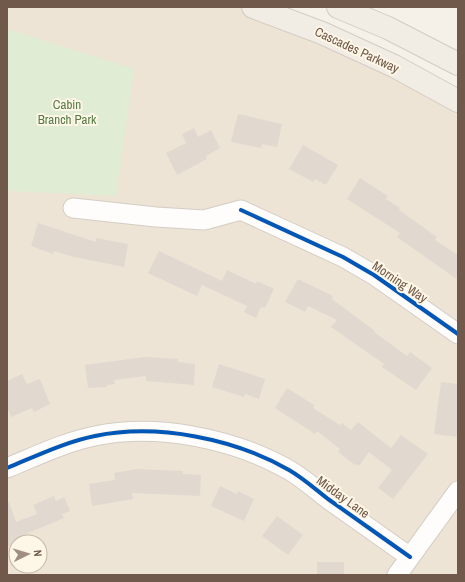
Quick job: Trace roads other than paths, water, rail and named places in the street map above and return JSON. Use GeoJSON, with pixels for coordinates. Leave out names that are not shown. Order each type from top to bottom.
{"type":"FeatureCollection","features":[{"type":"Feature","properties":{"kind":"main road","name":"Cascades Parkway"},"geometry":{"type":"LineString","coordinates":[[253,7],[322,33],[394,66],[458,101]]}},
{"type":"Feature","properties":{"kind":"main road"},"geometry":{"type":"LineString","coordinates":[[338,7],[388,28],[458,64]]}},
{"type":"Feature","properties":{"kind":"street","name":"Morning Way"},"geometry":{"type":"LineString","coordinates":[[73,208],[156,217],[204,220],[241,210],[343,257],[374,275],[458,334]]}},
{"type":"Feature","properties":{"kind":"street","name":"Midday Lane"},"geometry":{"type":"LineString","coordinates":[[7,468],[48,450],[96,436],[131,431],[174,433],[216,440],[253,453],[289,470],[410,557]]}},
{"type":"Feature","properties":{"kind":"street"},"geometry":{"type":"LineString","coordinates":[[397,575],[458,491]]}},
{"type":"Feature","properties":{"kind":"park label","name":"Cabin Branch Park"},"geometry":{"type":"Point","coordinates":[67,112]}}]}
